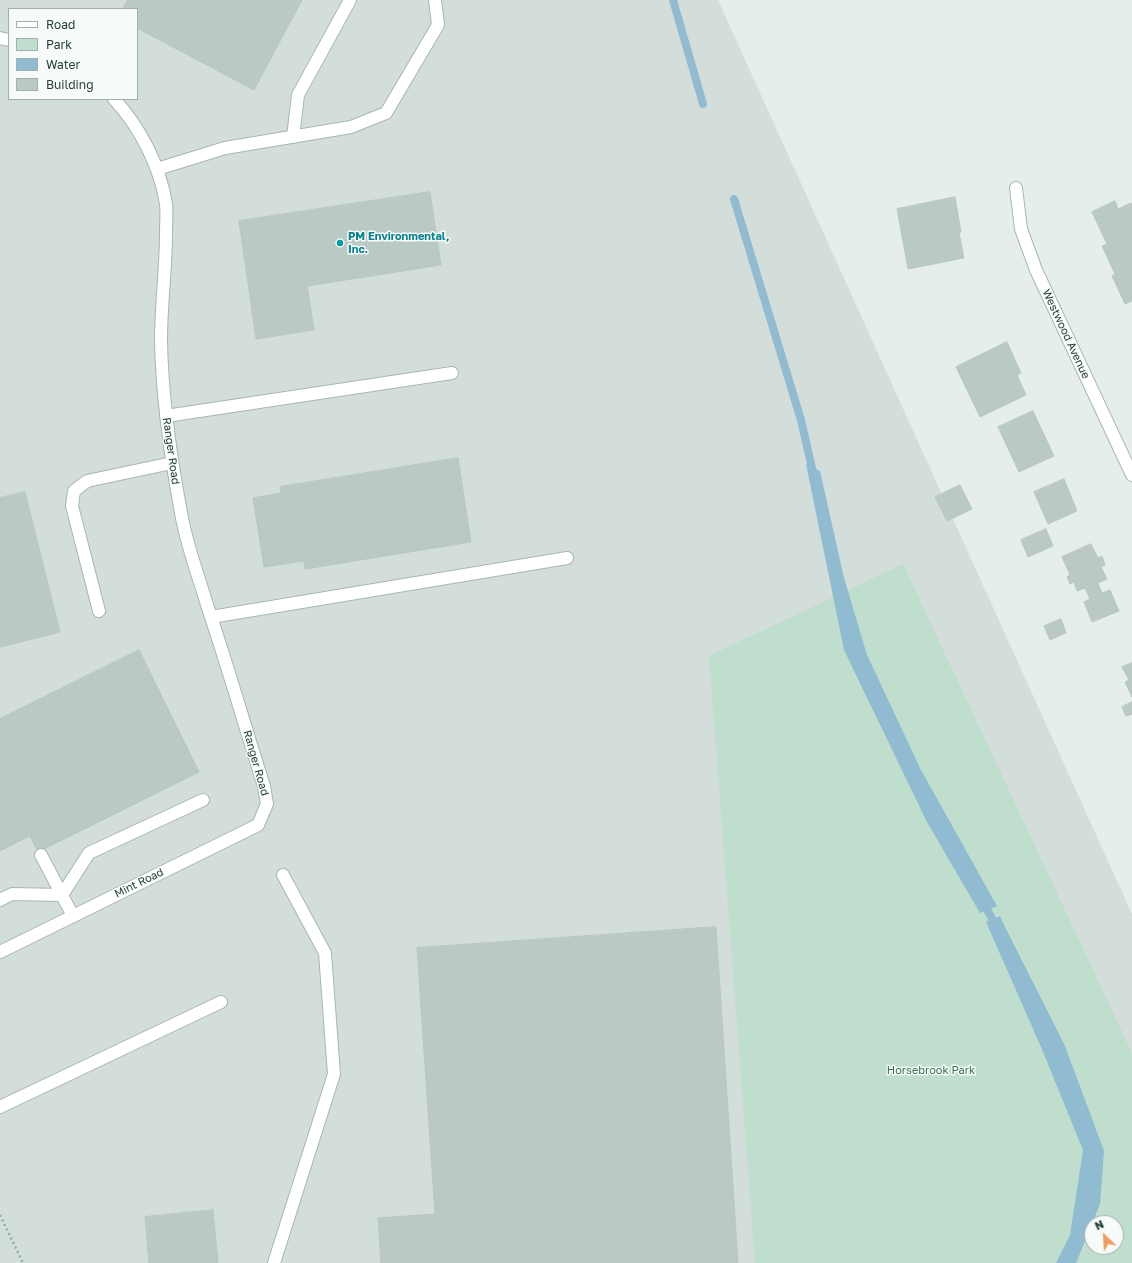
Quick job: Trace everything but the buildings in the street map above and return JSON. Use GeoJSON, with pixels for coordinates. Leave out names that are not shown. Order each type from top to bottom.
{"type":"FeatureCollection","features":[{"type":"Feature","properties":{"kind":"street"},"geometry":{"type":"LineString","coordinates":[[293,137],[298,95],[350,0]]}},
{"type":"Feature","properties":{"kind":"street"},"geometry":{"type":"LineString","coordinates":[[157,169],[225,148],[352,128],[386,113],[438,25],[435,0]]}},
{"type":"Feature","properties":{"kind":"street","name":"Ranger Road"},"geometry":{"type":"LineString","coordinates":[[115,100],[123,108],[140,134],[157,169],[166,205],[166,249],[161,340],[166,416],[172,463],[182,521],[191,558],[264,786],[267,804]]}},
{"type":"Feature","properties":{"kind":"street","name":"Westwood Avenue"},"geometry":{"type":"LineString","coordinates":[[1016,188],[1021,228],[1036,270],[1132,475]]}},
{"type":"Feature","properties":{"kind":"street"},"geometry":{"type":"LineString","coordinates":[[166,416],[452,373]]}},
{"type":"Feature","properties":{"kind":"street"},"geometry":{"type":"LineString","coordinates":[[98,611],[72,506],[74,491],[87,481],[172,463]]}},
{"type":"Feature","properties":{"kind":"street"},"geometry":{"type":"LineString","coordinates":[[211,617],[567,558]]}},
{"type":"Feature","properties":{"kind":"street"},"geometry":{"type":"LineString","coordinates":[[62,895],[89,853],[203,800]]}},
{"type":"Feature","properties":{"kind":"street","name":"Mint Road"},"geometry":{"type":"LineString","coordinates":[[0,952],[258,825],[267,804]]}},
{"type":"Feature","properties":{"kind":"street"},"geometry":{"type":"LineString","coordinates":[[41,855],[73,916]]}},
{"type":"Feature","properties":{"kind":"street"},"geometry":{"type":"LineString","coordinates":[[274,1263],[334,1074],[325,953],[283,875]]}},
{"type":"Feature","properties":{"kind":"street"},"geometry":{"type":"LineString","coordinates":[[0,900],[12,894],[62,895]]}},
{"type":"Feature","properties":{"kind":"street"},"geometry":{"type":"LineString","coordinates":[[0,1107],[221,1002]]}},
{"type":"Feature","properties":{"kind":"path"},"geometry":{"type":"LineString","coordinates":[[0,1215],[23,1263]]}},
{"type":"Feature","properties":{"kind":"shaded area"},"geometry":{"type":"Polygon","coordinates":[[[0,0],[718,0],[1132,914],[1132,1263],[0,1263],[0,0]]]}},
{"type":"Feature","properties":{"kind":"green space","name":"Horsebrook Park"},"geometry":{"type":"Polygon","coordinates":[[[903,564],[1132,1053],[1132,1263],[755,1263],[709,656],[903,564]]]}},
{"type":"Feature","properties":{"kind":"water"},"geometry":{"type":"Polygon","coordinates":[[[806,464],[820,471],[844,578],[867,655],[921,770],[997,906],[980,913],[927,822],[844,650],[806,464]]]}},
{"type":"Feature","properties":{"kind":"water"},"geometry":{"type":"Polygon","coordinates":[[[1000,916],[1065,1046],[1104,1151],[1100,1204],[1096,1215],[1084,1215],[1084,1243],[1076,1263],[1056,1263],[1070,1235],[1083,1150],[1041,1047],[986,922],[1000,916]]]}},
{"type":"Feature","properties":{"kind":"waterway"},"geometry":{"type":"LineString","coordinates":[[673,0],[703,104]]}},
{"type":"Feature","properties":{"kind":"waterway"},"geometry":{"type":"LineString","coordinates":[[734,199],[801,420],[814,477]]}},
{"type":"Feature","properties":{"kind":"waterway"},"geometry":{"type":"LineString","coordinates":[[982,901],[997,927]]}},
{"type":"Feature","properties":{"kind":"place","name":"PM Environmental, Inc."},"geometry":{"type":"Point","coordinates":[340,243]}}]}
